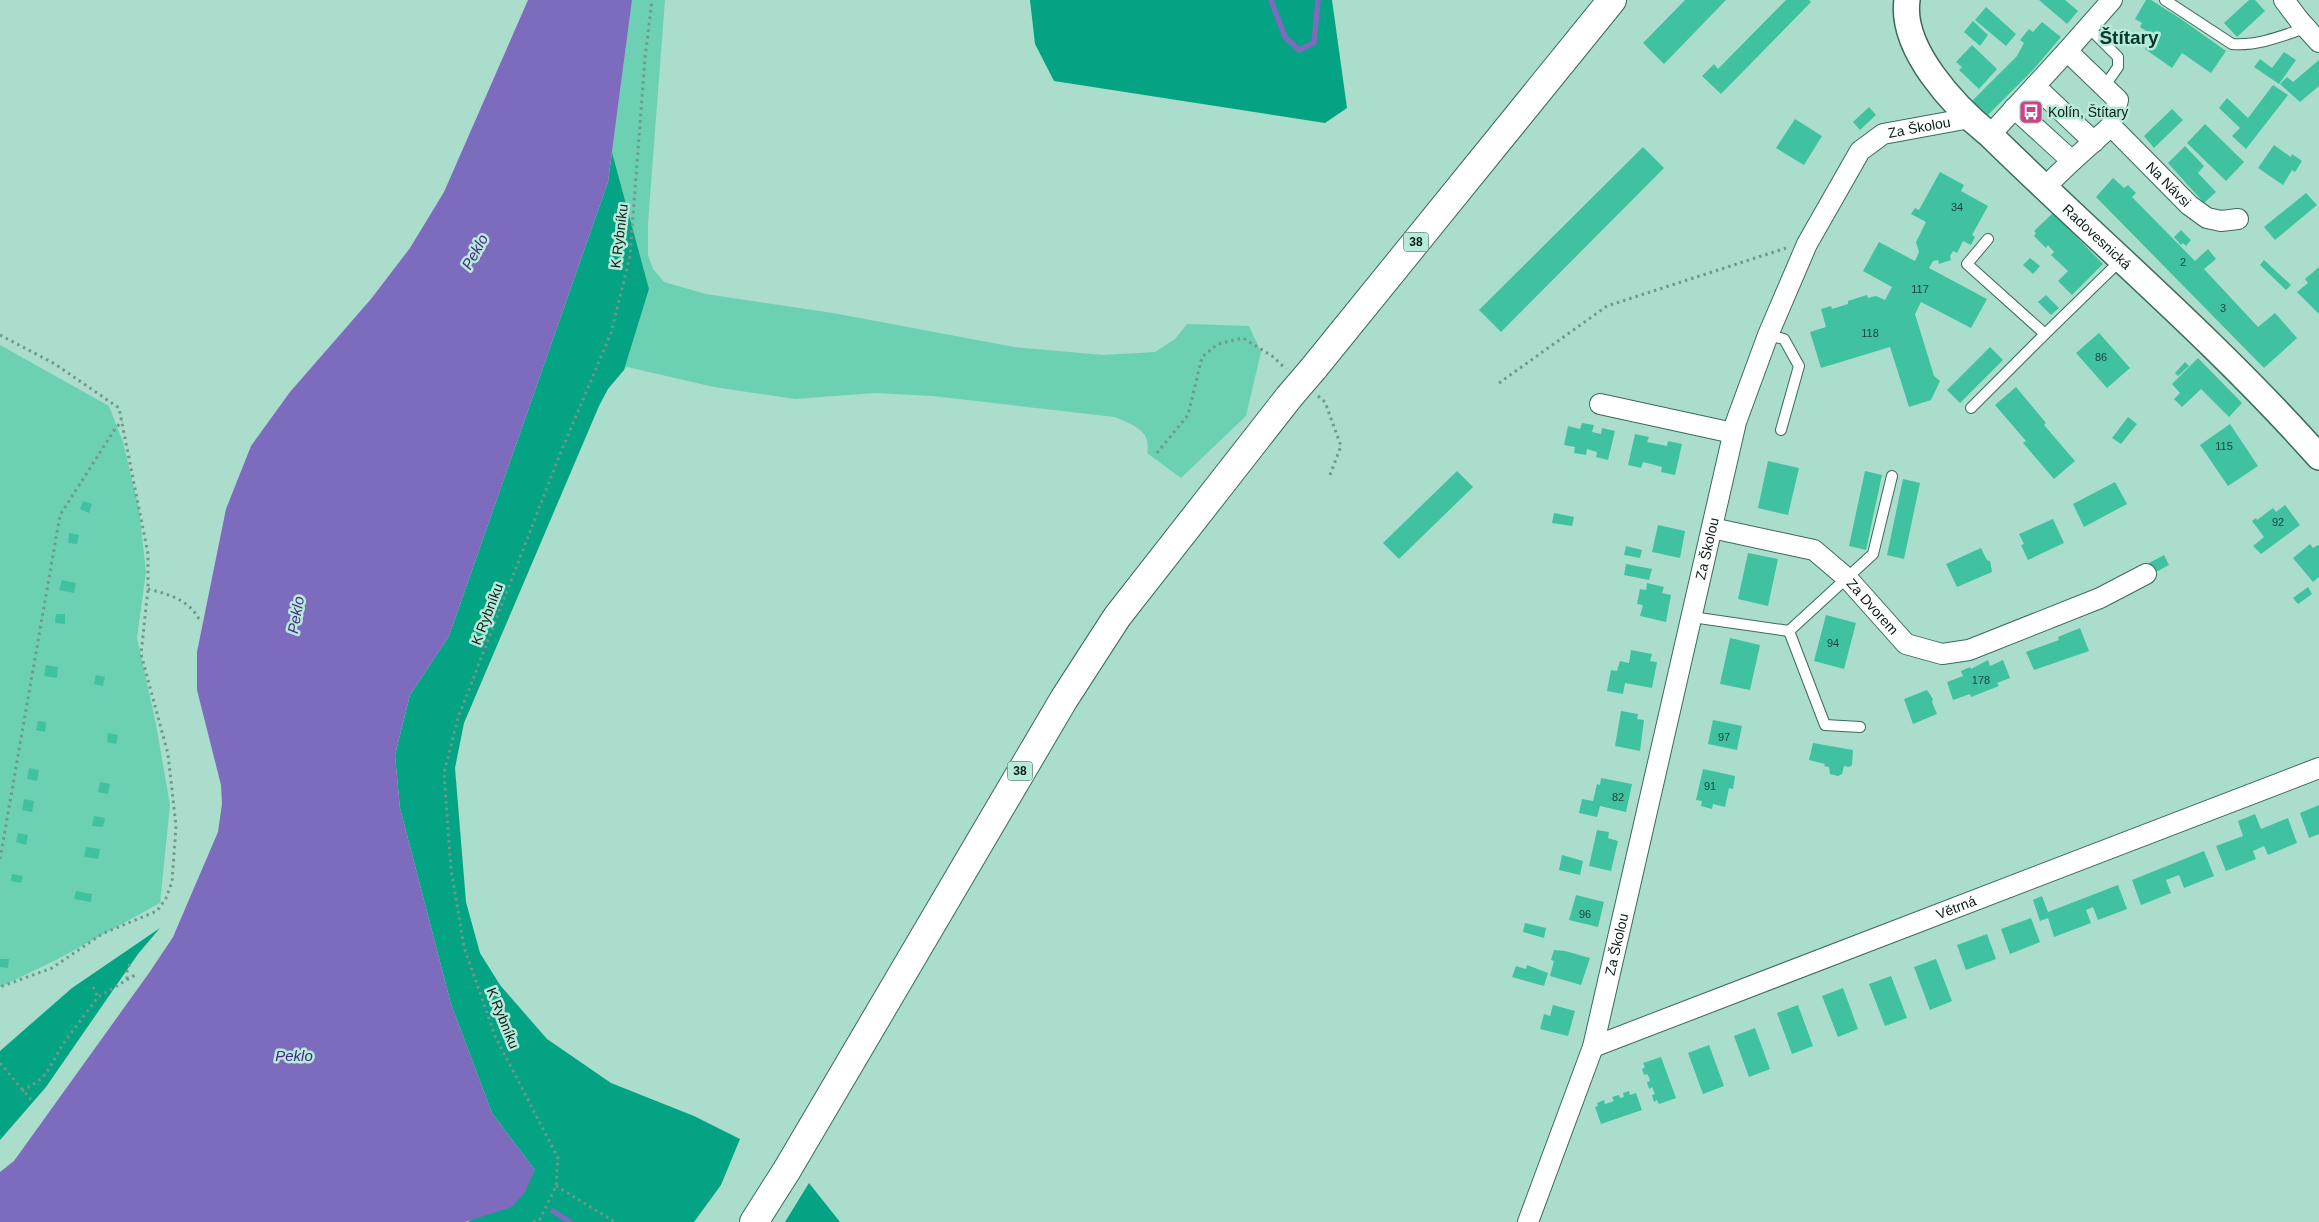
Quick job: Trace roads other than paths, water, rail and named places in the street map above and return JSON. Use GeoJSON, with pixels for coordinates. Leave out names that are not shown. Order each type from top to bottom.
{"type":"FeatureCollection","features":[{"type":"Feature","properties":{"kind":"main road","name":"38"},"geometry":{"type":"LineString","coordinates":[[754,1222],[788,1170],[1069,691],[1122,610],[1289,397],[1300,369],[1519,115],[1612,0]]}},
{"type":"Feature","properties":{"kind":"street","name":"Radovesnická"},"geometry":{"type":"LineString","coordinates":[[1907,0],[1906,9],[1913,41],[1929,70],[1970,118],[2122,258],[2266,398],[2319,458]]}},
{"type":"Feature","properties":{"kind":"street"},"geometry":{"type":"LineString","coordinates":[[1990,135],[2112,0]]}},
{"type":"Feature","properties":{"kind":"street"},"geometry":{"type":"LineString","coordinates":[[2284,0],[2312,35]]}},
{"type":"Feature","properties":{"kind":"street"},"geometry":{"type":"LineString","coordinates":[[2045,187],[2111,126],[2118,100],[2067,51]]}},
{"type":"Feature","properties":{"kind":"street"},"geometry":{"type":"LineString","coordinates":[[2036,86],[2094,142]]}},
{"type":"Feature","properties":{"kind":"street"},"geometry":{"type":"LineString","coordinates":[[2014,108],[2072,162]]}},
{"type":"Feature","properties":{"kind":"street","name":"Za Školou"},"geometry":{"type":"LineString","coordinates":[[1528,1222],[1594,1047],[1733,433],[1768,335],[1807,244],[1860,151],[1883,134],[1970,118]]}},
{"type":"Feature","properties":{"kind":"street","name":"Na Návsi"},"geometry":{"type":"LineString","coordinates":[[2111,126],[2189,205],[2207,218],[2222,221],[2238,219]]}},
{"type":"Feature","properties":{"kind":"street"},"geometry":{"type":"LineString","coordinates":[[1600,404],[1733,433]]}},
{"type":"Feature","properties":{"kind":"street","name":"Za Dvorem"},"geometry":{"type":"LineString","coordinates":[[1712,528],[1814,550],[1848,579],[1906,644],[1942,654],[1969,650],[2100,598],[2146,574]]}},
{"type":"Feature","properties":{"kind":"street","name":"Větrná"},"geometry":{"type":"LineString","coordinates":[[1594,1047],[2319,768]]}},
{"type":"Feature","properties":{"kind":"lane"},"geometry":{"type":"LineString","coordinates":[[2165,0],[2232,44],[2248,44],[2312,35]]}},
{"type":"Feature","properties":{"kind":"lane"},"geometry":{"type":"LineString","coordinates":[[2088,27],[2112,48],[2118,57],[2118,67],[2104,87]]}},
{"type":"Feature","properties":{"kind":"lane"},"geometry":{"type":"LineString","coordinates":[[1988,239],[1967,264],[2046,334]]}},
{"type":"Feature","properties":{"kind":"lane"},"geometry":{"type":"LineString","coordinates":[[1971,408],[2122,258]]}},
{"type":"Feature","properties":{"kind":"lane"},"geometry":{"type":"LineString","coordinates":[[1768,335],[1784,339],[1799,366],[1780,430]]}},
{"type":"Feature","properties":{"kind":"lane"},"geometry":{"type":"LineString","coordinates":[[1789,631],[1848,579],[1873,554],[1892,476]]}},
{"type":"Feature","properties":{"kind":"lane"},"geometry":{"type":"LineString","coordinates":[[1692,616],[1789,631]]}},
{"type":"Feature","properties":{"kind":"lane"},"geometry":{"type":"LineString","coordinates":[[1789,631],[1825,725],[1860,727]]}},
{"type":"Feature","properties":{"kind":"water","name":"Peklo"},"geometry":{"type":"Polygon","coordinates":[[[528,0],[632,0],[608,182],[449,636],[410,695],[395,755],[400,808],[451,1004],[492,1113],[535,1170],[525,1192],[512,1207],[465,1222],[0,1222],[0,1172],[14,1161],[173,937],[218,832],[222,804],[221,785],[197,690],[197,652],[226,509],[251,446],[290,392],[371,299],[410,248],[444,192],[528,0]]]}},
{"type":"Feature","properties":{"kind":"waterway","name":"Peklo"},"geometry":{"type":"LineString","coordinates":[[1271,0],[1285,37],[1299,50],[1314,43],[1318,0]]}},
{"type":"Feature","properties":{"kind":"waterway"},"geometry":{"type":"LineString","coordinates":[[553,1211],[570,1222]]}},
{"type":"Feature","properties":{"kind":"place","name":"Kolín, Štítary"},"geometry":{"type":"Point","coordinates":[2031,112]}},
{"type":"Feature","properties":{"kind":"district","name":"Štítary"},"geometry":{"type":"Point","coordinates":[2129,37]}}]}
